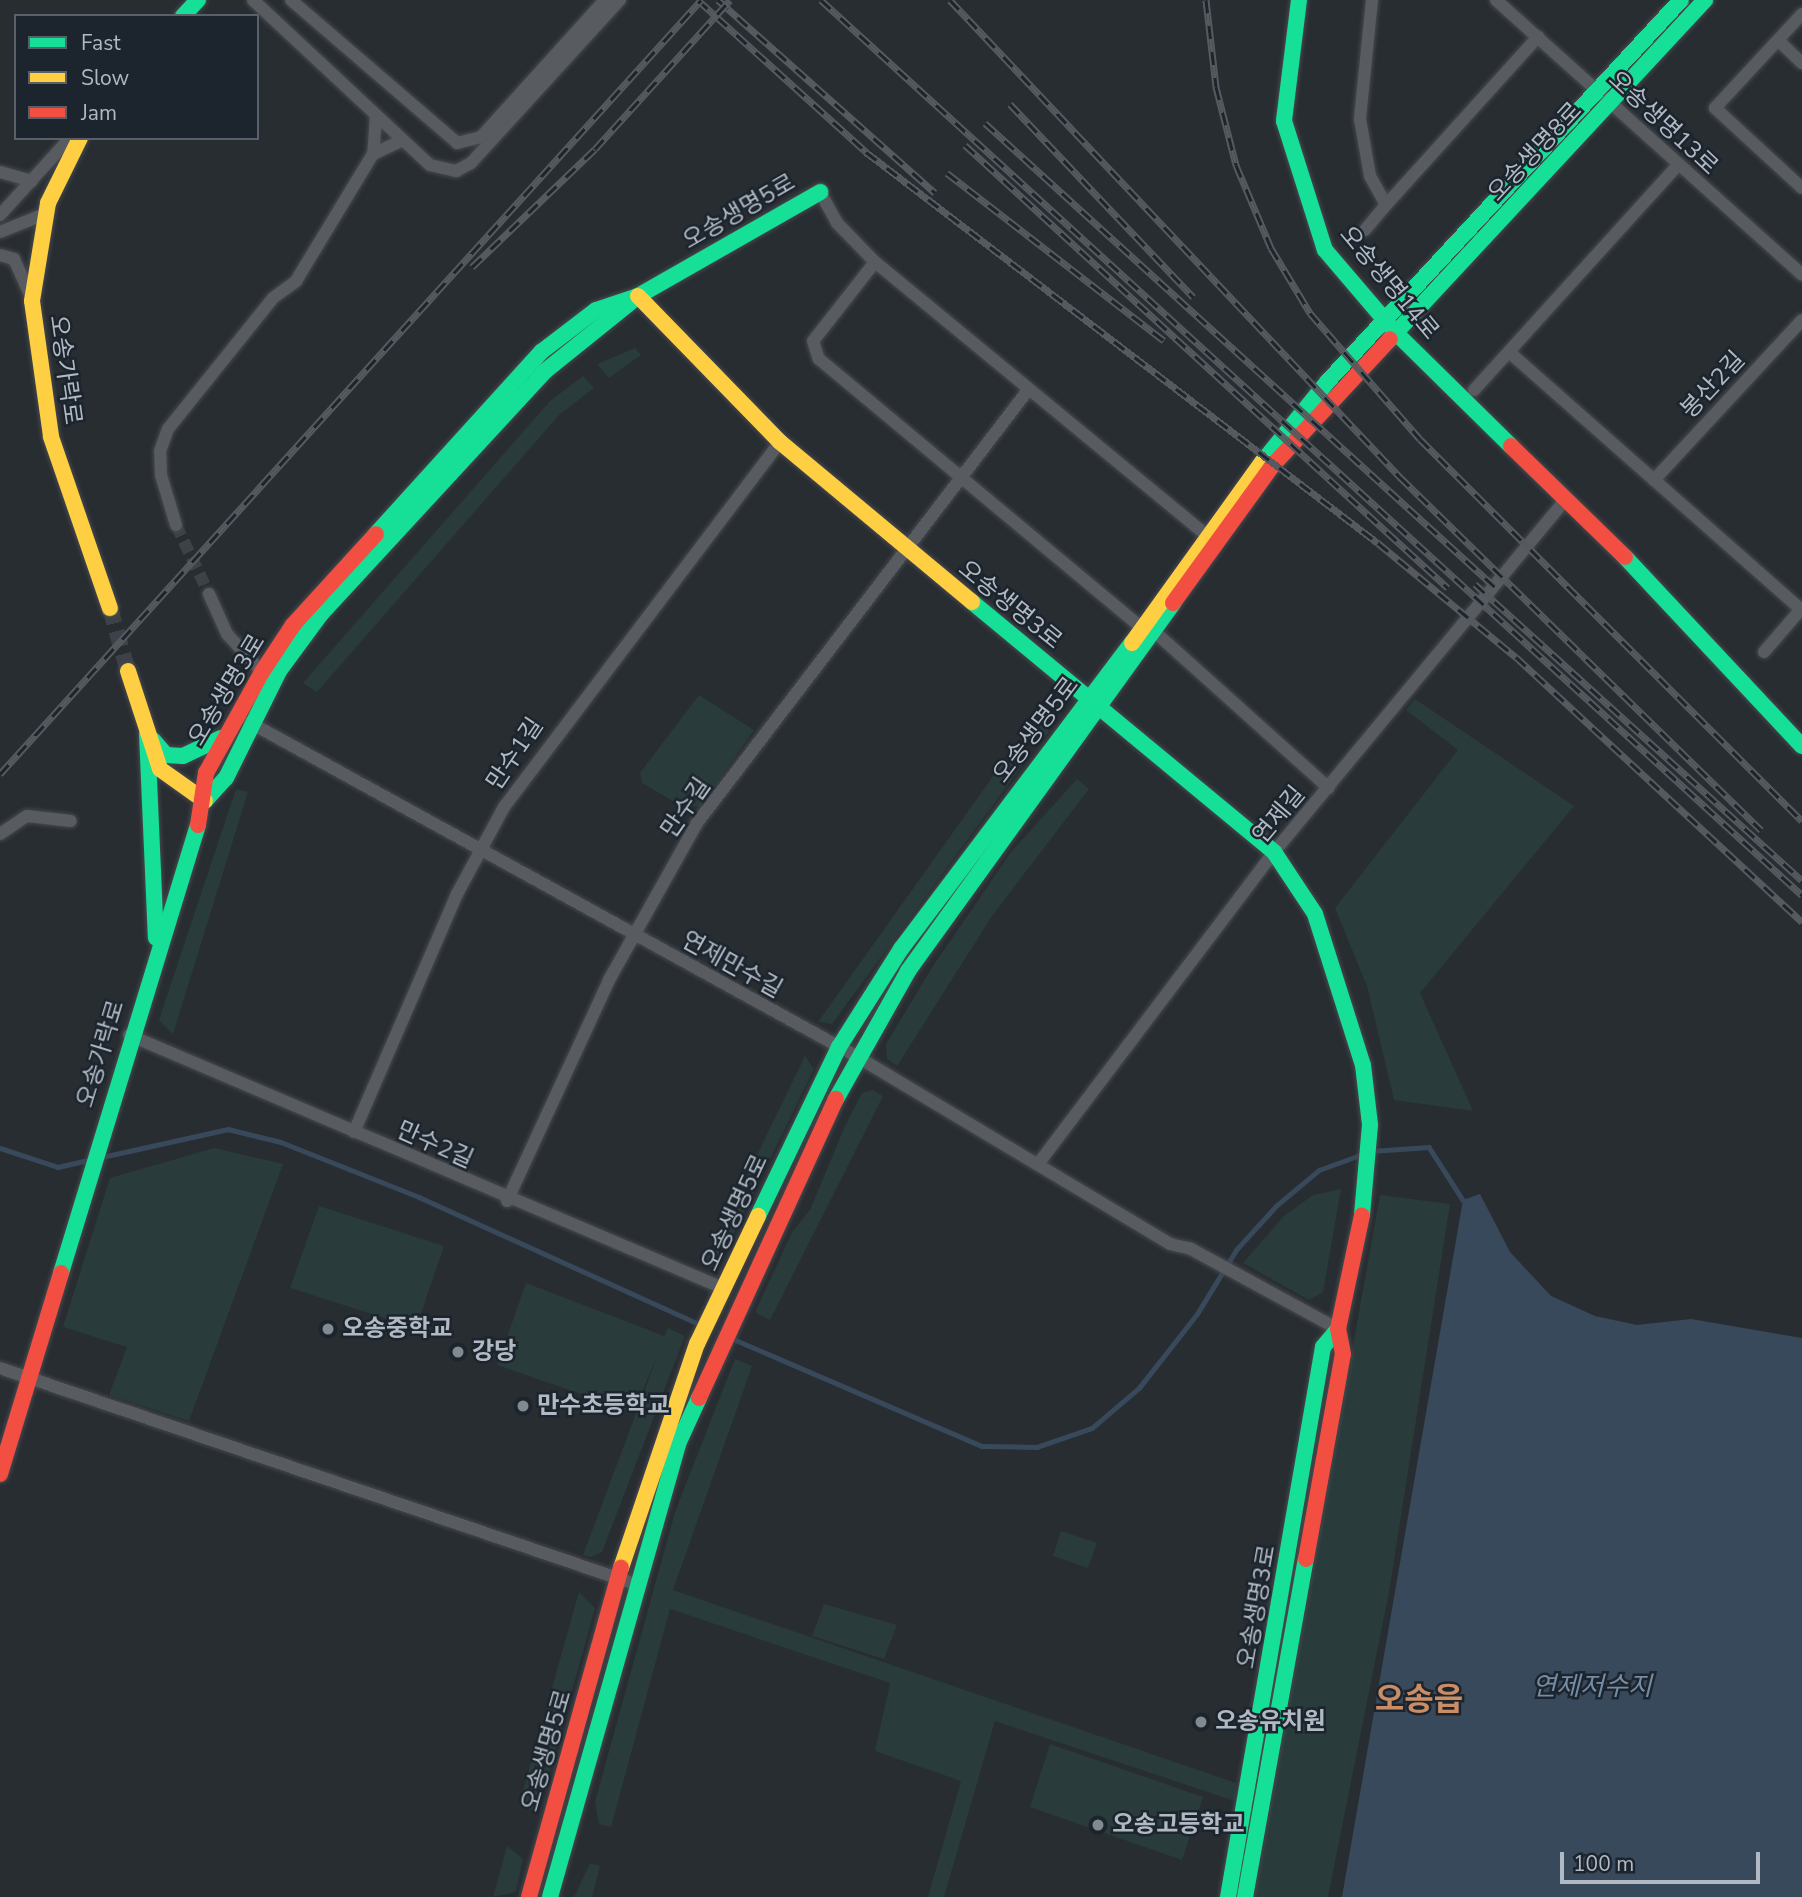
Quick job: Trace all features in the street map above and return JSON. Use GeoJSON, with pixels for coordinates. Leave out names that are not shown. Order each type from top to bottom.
{"type":"FeatureCollection","features":[{"type":"Feature","properties":{"kind":"street"},"geometry":{"type":"LineString","coordinates":[[185,14],[198,0]]}},
{"type":"Feature","properties":{"kind":"street"},"geometry":{"type":"LineString","coordinates":[[253,0],[403,140],[443,170],[471,163],[620,0]]}},
{"type":"Feature","properties":{"kind":"street"},"geometry":{"type":"LineString","coordinates":[[291,0],[457,143],[481,137],[605,0]]}},
{"type":"Feature","properties":{"kind":"street","name":"오송생명14로"},"geometry":{"type":"LineString","coordinates":[[1299,0],[1284,121],[1298,182],[1325,250],[1390,326],[1564,502],[1659,591],[1802,747]]}},
{"type":"Feature","properties":{"kind":"street"},"geometry":{"type":"LineString","coordinates":[[1373,0],[1360,119],[1370,176],[1386,205]]}},
{"type":"Feature","properties":{"kind":"street","name":"오송생명13로"},"geometry":{"type":"LineString","coordinates":[[1496,0],[1606,98],[1676,167],[1802,275]]}},
{"type":"Feature","properties":{"kind":"street","name":"오송생명8로"},"geometry":{"type":"LineString","coordinates":[[1606,98],[1681,0]]}},
{"type":"Feature","properties":{"kind":"street","name":"오송생명8로"},"geometry":{"type":"LineString","coordinates":[[1215,543],[1272,466],[1390,326],[1606,98],[1705,0]]}},
{"type":"Feature","properties":{"kind":"street"},"geometry":{"type":"LineString","coordinates":[[1802,14],[1715,108],[1802,188]]}},
{"type":"Feature","properties":{"kind":"street"},"geometry":{"type":"LineString","coordinates":[[1365,230],[1538,37]]}},
{"type":"Feature","properties":{"kind":"street"},"geometry":{"type":"LineString","coordinates":[[1779,41],[1802,63]]}},
{"type":"Feature","properties":{"kind":"street"},"geometry":{"type":"LineString","coordinates":[[176,525],[161,475],[160,451],[169,429],[256,318],[296,281],[373,154],[376,114]]}},
{"type":"Feature","properties":{"kind":"street"},"geometry":{"type":"LineString","coordinates":[[0,215],[68,140]]}},
{"type":"Feature","properties":{"kind":"street","name":"오송가락로"},"geometry":{"type":"LineString","coordinates":[[79,140],[45,214],[32,301],[51,437],[110,608]]}},
{"type":"Feature","properties":{"kind":"street"},"geometry":{"type":"LineString","coordinates":[[373,154],[403,140]]}},
{"type":"Feature","properties":{"kind":"street"},"geometry":{"type":"LineString","coordinates":[[1474,390],[1676,167]]}},
{"type":"Feature","properties":{"kind":"street"},"geometry":{"type":"LineString","coordinates":[[0,172],[32,181]]}},
{"type":"Feature","properties":{"kind":"street","name":"오송생명5로"},"geometry":{"type":"LineString","coordinates":[[550,1897],[627,1581],[642,1492],[697,1344],[839,1046],[901,949],[1215,543],[875,262],[837,223],[820,192],[638,296]]}},
{"type":"Feature","properties":{"kind":"street"},"geometry":{"type":"LineString","coordinates":[[0,232],[45,214]]}},
{"type":"Feature","properties":{"kind":"street"},"geometry":{"type":"LineString","coordinates":[[0,255],[19,265],[32,301]]}},
{"type":"Feature","properties":{"kind":"street"},"geometry":{"type":"LineString","coordinates":[[875,262],[813,341],[819,359],[1149,631],[1329,788]]}},
{"type":"Feature","properties":{"kind":"street","name":"오송생명3로"},"geometry":{"type":"LineString","coordinates":[[638,296],[780,442],[1274,852],[1315,914],[1330,954],[1363,1065],[1370,1125],[1366,1195],[1338,1329],[1343,1354],[1245,1897]]}},
{"type":"Feature","properties":{"kind":"street","name":"오송생명3로"},"geometry":{"type":"LineString","coordinates":[[205,801],[206,773],[223,737],[293,625],[541,352],[596,310],[638,296]]}},
{"type":"Feature","properties":{"kind":"street","name":"오송생명3로"},"geometry":{"type":"LineString","coordinates":[[205,801],[226,778],[249,722],[321,614],[475,443],[544,372],[638,296]]}},
{"type":"Feature","properties":{"kind":"street","name":"봉산2길"},"geometry":{"type":"LineString","coordinates":[[1654,480],[1802,320]]}},
{"type":"Feature","properties":{"kind":"street"},"geometry":{"type":"LineString","coordinates":[[1509,352],[1802,609],[1764,652]]}},
{"type":"Feature","properties":{"kind":"street","name":"만수길"},"geometry":{"type":"LineString","coordinates":[[508,1201],[632,934],[697,824],[1028,390]]}},
{"type":"Feature","properties":{"kind":"street","name":"만수1길"},"geometry":{"type":"LineString","coordinates":[[354,1132],[481,848],[549,740],[780,442]]}},
{"type":"Feature","properties":{"kind":"street","name":"연제길"},"geometry":{"type":"LineString","coordinates":[[1038,1164],[1274,852],[1564,502]]}},
{"type":"Feature","properties":{"kind":"street"},"geometry":{"type":"LineString","coordinates":[[209,594],[228,634],[262,672]]}},
{"type":"Feature","properties":{"kind":"street"},"geometry":{"type":"LineString","coordinates":[[128,671],[160,769],[205,801]]}},
{"type":"Feature","properties":{"kind":"street","name":"오송생명5로"},"geometry":{"type":"LineString","coordinates":[[529,1897],[627,1581],[715,1351],[856,1056],[951,907],[1094,701]]}},
{"type":"Feature","properties":{"kind":"street","name":"연제만수길"},"geometry":{"type":"LineString","coordinates":[[249,722],[839,1046],[1170,1244],[1191,1249],[1338,1329]]}},
{"type":"Feature","properties":{"kind":"street"},"geometry":{"type":"LineString","coordinates":[[147,734],[166,755],[183,756],[223,737]]}},
{"type":"Feature","properties":{"kind":"street"},"geometry":{"type":"LineString","coordinates":[[147,734],[155,798],[156,957]]}},
{"type":"Feature","properties":{"kind":"street","name":"오송가락로"},"geometry":{"type":"LineString","coordinates":[[0,1474],[129,1035],[205,801]]}},
{"type":"Feature","properties":{"kind":"street"},"geometry":{"type":"LineString","coordinates":[[0,834],[27,816],[71,821]]}},
{"type":"Feature","properties":{"kind":"street","name":"만수2길"},"geometry":{"type":"LineString","coordinates":[[129,1035],[508,1201],[724,1289]]}},
{"type":"Feature","properties":{"kind":"street","name":"오송생명3로"},"geometry":{"type":"LineString","coordinates":[[1228,1897],[1323,1347],[1338,1329]]}},
{"type":"Feature","properties":{"kind":"street"},"geometry":{"type":"LineString","coordinates":[[0,1368],[627,1581]]}},
{"type":"Feature","properties":{"kind":"shaded area"},"geometry":{"type":"Polygon","coordinates":[[[635,348],[641,355],[609,378],[597,364],[635,348]]]}},
{"type":"Feature","properties":{"kind":"shaded area"},"geometry":{"type":"Polygon","coordinates":[[[583,376],[594,388],[559,415],[317,692],[303,683],[550,401],[583,376]]]}},
{"type":"Feature","properties":{"kind":"shaded area"},"geometry":{"type":"Polygon","coordinates":[[[699,695],[754,730],[700,806],[683,807],[642,783],[640,773],[699,695]]]}},
{"type":"Feature","properties":{"kind":"shaded area"},"geometry":{"type":"Polygon","coordinates":[[[1415,699],[1574,806],[1420,993],[1473,1111],[1394,1100],[1367,986],[1335,908],[1458,750],[1406,710],[1415,699]]]}},
{"type":"Feature","properties":{"kind":"shaded area"},"geometry":{"type":"Polygon","coordinates":[[[1043,708],[1049,732],[1037,745],[1022,732],[1043,708]]]}},
{"type":"Feature","properties":{"kind":"shaded area"},"geometry":{"type":"Polygon","coordinates":[[[1016,744],[1029,756],[832,1024],[818,1022],[1016,744]]]}},
{"type":"Feature","properties":{"kind":"shaded area"},"geometry":{"type":"Polygon","coordinates":[[[1077,779],[1089,789],[992,916],[897,1066],[887,1059],[886,1044],[933,966],[1011,852],[1077,779]]]}},
{"type":"Feature","properties":{"kind":"shaded area"},"geometry":{"type":"Polygon","coordinates":[[[236,789],[248,792],[173,1034],[159,1020],[236,789]]]}},
{"type":"Feature","properties":{"kind":"shaded area"},"geometry":{"type":"Polygon","coordinates":[[[805,1056],[814,1069],[718,1266],[710,1267],[704,1264],[805,1056]]]}},
{"type":"Feature","properties":{"kind":"shaded area"},"geometry":{"type":"Polygon","coordinates":[[[872,1090],[883,1096],[770,1320],[755,1312],[792,1232],[810,1210],[845,1126],[862,1093],[872,1090]]]}},
{"type":"Feature","properties":{"kind":"shaded area"},"geometry":{"type":"Polygon","coordinates":[[[214,1148],[283,1164],[189,1421],[109,1395],[127,1347],[63,1327],[110,1178],[214,1148]]]}},
{"type":"Feature","properties":{"kind":"shaded area"},"geometry":{"type":"Polygon","coordinates":[[[1341,1189],[1323,1292],[1309,1300],[1243,1263],[1284,1216],[1313,1195],[1341,1189]]]}},
{"type":"Feature","properties":{"kind":"shaded area"},"geometry":{"type":"Polygon","coordinates":[[[1380,1195],[1450,1204],[1389,1592],[1328,1897],[1254,1897],[1380,1195]]]}},
{"type":"Feature","properties":{"kind":"shaded area"},"geometry":{"type":"Polygon","coordinates":[[[319,1206],[444,1246],[416,1328],[290,1288],[319,1206]]]}},
{"type":"Feature","properties":{"kind":"shaded area"},"geometry":{"type":"Polygon","coordinates":[[[526,1283],[664,1336],[668,1328],[685,1336],[602,1552],[591,1557],[583,1555],[657,1357],[633,1412],[497,1365],[526,1283]]]}},
{"type":"Feature","properties":{"kind":"shaded area"},"geometry":{"type":"Polygon","coordinates":[[[735,1359],[752,1366],[673,1590],[1236,1783],[1235,1801],[995,1721],[944,1897],[928,1897],[961,1781],[875,1751],[890,1683],[670,1609],[611,1827],[599,1824],[595,1802],[675,1512],[735,1359]]]}},
{"type":"Feature","properties":{"kind":"shaded area"},"geometry":{"type":"Polygon","coordinates":[[[1061,1531],[1097,1543],[1088,1568],[1053,1556],[1061,1531]]]}},
{"type":"Feature","properties":{"kind":"shaded area"},"geometry":{"type":"Polygon","coordinates":[[[579,1592],[595,1608],[540,1806],[532,1810],[519,1805],[579,1592]]]}},
{"type":"Feature","properties":{"kind":"shaded area"},"geometry":{"type":"Polygon","coordinates":[[[824,1604],[897,1625],[884,1659],[812,1636],[824,1604]]]}},
{"type":"Feature","properties":{"kind":"shaded area"},"geometry":{"type":"Polygon","coordinates":[[[1050,1744],[1203,1797],[1182,1860],[1030,1807],[1050,1744]]]}},
{"type":"Feature","properties":{"kind":"shaded area"},"geometry":{"type":"Polygon","coordinates":[[[507,1846],[523,1859],[516,1892],[493,1897],[507,1846]]]}},
{"type":"Feature","properties":{"kind":"shaded area"},"geometry":{"type":"Polygon","coordinates":[[[590,1863],[600,1866],[592,1897],[574,1897],[590,1863]]]}},
{"type":"Feature","properties":{"kind":"water","name":"연제저수지"},"geometry":{"type":"Polygon","coordinates":[[[1480,1194],[1510,1252],[1551,1296],[1595,1316],[1637,1325],[1691,1319],[1802,1338],[1802,1897],[1342,1897],[1463,1200],[1480,1194]]]}},
{"type":"Feature","properties":{"kind":"waterway"},"geometry":{"type":"LineString","coordinates":[[102,1157],[228,1129],[281,1142],[419,1197],[701,1325]]}},
{"type":"Feature","properties":{"kind":"waterway"},"geometry":{"type":"LineString","coordinates":[[1371,1151],[1429,1147],[1463,1200]]}},
{"type":"Feature","properties":{"kind":"waterway"},"geometry":{"type":"LineString","coordinates":[[0,1148],[58,1167],[93,1159]]}},
{"type":"Feature","properties":{"kind":"waterway"},"geometry":{"type":"LineString","coordinates":[[731,1338],[982,1446],[1037,1447],[1092,1428],[1139,1388],[1197,1314],[1236,1250],[1276,1206],[1319,1170],[1363,1154]]}},
{"type":"Feature","properties":{"kind":"tunnel"},"geometry":{"type":"LineString","coordinates":[[176,525],[209,594]]}},
{"type":"Feature","properties":{"kind":"tunnel"},"geometry":{"type":"LineString","coordinates":[[110,608],[128,671]]}},
{"type":"Feature","properties":{"kind":"railway"},"geometry":{"type":"LineString","coordinates":[[698,0],[866,152],[1378,543],[1516,657],[1802,922]]}},
{"type":"Feature","properties":{"kind":"railway"},"geometry":{"type":"LineString","coordinates":[[0,774],[701,0]]}},
{"type":"Feature","properties":{"kind":"railway"},"geometry":{"type":"LineString","coordinates":[[718,0],[935,193]]}},
{"type":"Feature","properties":{"kind":"railway"},"geometry":{"type":"LineString","coordinates":[[472,267],[595,149],[730,0]]}},
{"type":"Feature","properties":{"kind":"railway"},"geometry":{"type":"LineString","coordinates":[[821,0],[1802,895]]}},
{"type":"Feature","properties":{"kind":"railway"},"geometry":{"type":"LineString","coordinates":[[950,0],[1400,477],[1761,830]]}},
{"type":"Feature","properties":{"kind":"railway"},"geometry":{"type":"LineString","coordinates":[[1206,0],[1216,87],[1236,165],[1271,248],[1310,313],[1420,439],[1802,821]]}},
{"type":"Feature","properties":{"kind":"railway"},"geometry":{"type":"LineString","coordinates":[[1010,104],[1193,297]]}},
{"type":"Feature","properties":{"kind":"railway"},"geometry":{"type":"LineString","coordinates":[[985,123],[1495,587]]}},
{"type":"Feature","properties":{"kind":"railway"},"geometry":{"type":"LineString","coordinates":[[965,145],[1448,588]]}},
{"type":"Feature","properties":{"kind":"railway"},"geometry":{"type":"LineString","coordinates":[[947,173],[1164,341]]}},
{"type":"Feature","properties":{"kind":"railway"},"geometry":{"type":"LineString","coordinates":[[1475,584],[1802,880]]}},
{"type":"Feature","properties":{"kind":"traffic: fast"},"geometry":{"type":"LineString","coordinates":[[185,14],[198,0]]}},
{"type":"Feature","properties":{"kind":"traffic: fast"},"geometry":{"type":"LineString","coordinates":[[1299,0],[1284,121],[1325,250],[1396,333],[1511,446]]}},
{"type":"Feature","properties":{"kind":"traffic: fast"},"geometry":{"type":"LineString","coordinates":[[1263,461],[1328,381],[1681,0]]}},
{"type":"Feature","properties":{"kind":"traffic: fast"},"geometry":{"type":"LineString","coordinates":[[1390,339],[1705,0]]}},
{"type":"Feature","properties":{"kind":"traffic: fast"},"geometry":{"type":"LineString","coordinates":[[376,534],[541,352],[596,310],[638,296],[820,192]]}},
{"type":"Feature","properties":{"kind":"traffic: fast"},"geometry":{"type":"LineString","coordinates":[[205,801],[226,778],[279,671],[321,614],[544,372],[631,302]]}},
{"type":"Feature","properties":{"kind":"traffic: fast"},"geometry":{"type":"LineString","coordinates":[[1625,557],[1802,746]]}},
{"type":"Feature","properties":{"kind":"traffic: fast"},"geometry":{"type":"LineString","coordinates":[[972,602],[1274,852],[1315,914],[1363,1065],[1370,1125],[1362,1215]]}},
{"type":"Feature","properties":{"kind":"traffic: fast"},"geometry":{"type":"LineString","coordinates":[[836,1099],[908,971],[1173,603]]}},
{"type":"Feature","properties":{"kind":"traffic: fast"},"geometry":{"type":"LineString","coordinates":[[758,1216],[839,1047],[901,949],[1132,643]]}},
{"type":"Feature","properties":{"kind":"traffic: fast"},"geometry":{"type":"LineString","coordinates":[[147,734],[156,938]]}},
{"type":"Feature","properties":{"kind":"traffic: fast"},"geometry":{"type":"LineString","coordinates":[[153,740],[166,755],[183,756],[221,738]]}},
{"type":"Feature","properties":{"kind":"traffic: fast"},"geometry":{"type":"LineString","coordinates":[[61,1273],[198,825]]}},
{"type":"Feature","properties":{"kind":"traffic: fast"},"geometry":{"type":"LineString","coordinates":[[1228,1897],[1323,1347],[1338,1329]]}},
{"type":"Feature","properties":{"kind":"traffic: fast"},"geometry":{"type":"LineString","coordinates":[[550,1897],[678,1444],[699,1398]]}},
{"type":"Feature","properties":{"kind":"traffic: fast"},"geometry":{"type":"LineString","coordinates":[[1245,1897],[1306,1559]]}},
{"type":"Feature","properties":{"kind":"traffic: slow"},"geometry":{"type":"LineString","coordinates":[[79,140],[48,203],[32,301],[51,437],[110,608]]}},
{"type":"Feature","properties":{"kind":"traffic: slow"},"geometry":{"type":"LineString","coordinates":[[638,296],[780,442],[972,602]]}},
{"type":"Feature","properties":{"kind":"traffic: slow"},"geometry":{"type":"LineString","coordinates":[[1132,643],[1263,461]]}},
{"type":"Feature","properties":{"kind":"traffic: slow"},"geometry":{"type":"LineString","coordinates":[[128,671],[160,769],[205,801]]}},
{"type":"Feature","properties":{"kind":"traffic: slow"},"geometry":{"type":"LineString","coordinates":[[621,1568],[697,1344],[758,1216]]}},
{"type":"Feature","properties":{"kind":"traffic: jam"},"geometry":{"type":"LineString","coordinates":[[1173,603],[1272,466],[1390,339]]}},
{"type":"Feature","properties":{"kind":"traffic: jam"},"geometry":{"type":"LineString","coordinates":[[1511,446],[1625,557]]}},
{"type":"Feature","properties":{"kind":"traffic: jam"},"geometry":{"type":"LineString","coordinates":[[198,825],[206,773],[262,672],[293,625],[376,534]]}},
{"type":"Feature","properties":{"kind":"traffic: jam"},"geometry":{"type":"LineString","coordinates":[[699,1398],[836,1099]]}},
{"type":"Feature","properties":{"kind":"traffic: jam"},"geometry":{"type":"LineString","coordinates":[[1306,1559],[1343,1354],[1338,1329],[1362,1215]]}},
{"type":"Feature","properties":{"kind":"traffic: jam"},"geometry":{"type":"LineString","coordinates":[[0,1474],[61,1273]]}},
{"type":"Feature","properties":{"kind":"traffic: jam"},"geometry":{"type":"LineString","coordinates":[[529,1897],[621,1568]]}},
{"type":"Feature","properties":{"kind":"place","name":"오송중학교"},"geometry":{"type":"Point","coordinates":[328,1329]}},
{"type":"Feature","properties":{"kind":"place","name":"강당"},"geometry":{"type":"Point","coordinates":[458,1352]}},
{"type":"Feature","properties":{"kind":"place","name":"만수초등학교"},"geometry":{"type":"Point","coordinates":[523,1406]}},
{"type":"Feature","properties":{"kind":"place","name":"오송유치원"},"geometry":{"type":"Point","coordinates":[1201,1722]}},
{"type":"Feature","properties":{"kind":"place","name":"오송고등학교"},"geometry":{"type":"Point","coordinates":[1098,1825]}},
{"type":"Feature","properties":{"kind":"district","name":"오송읍"},"geometry":{"type":"Point","coordinates":[1419,1700]}}]}
